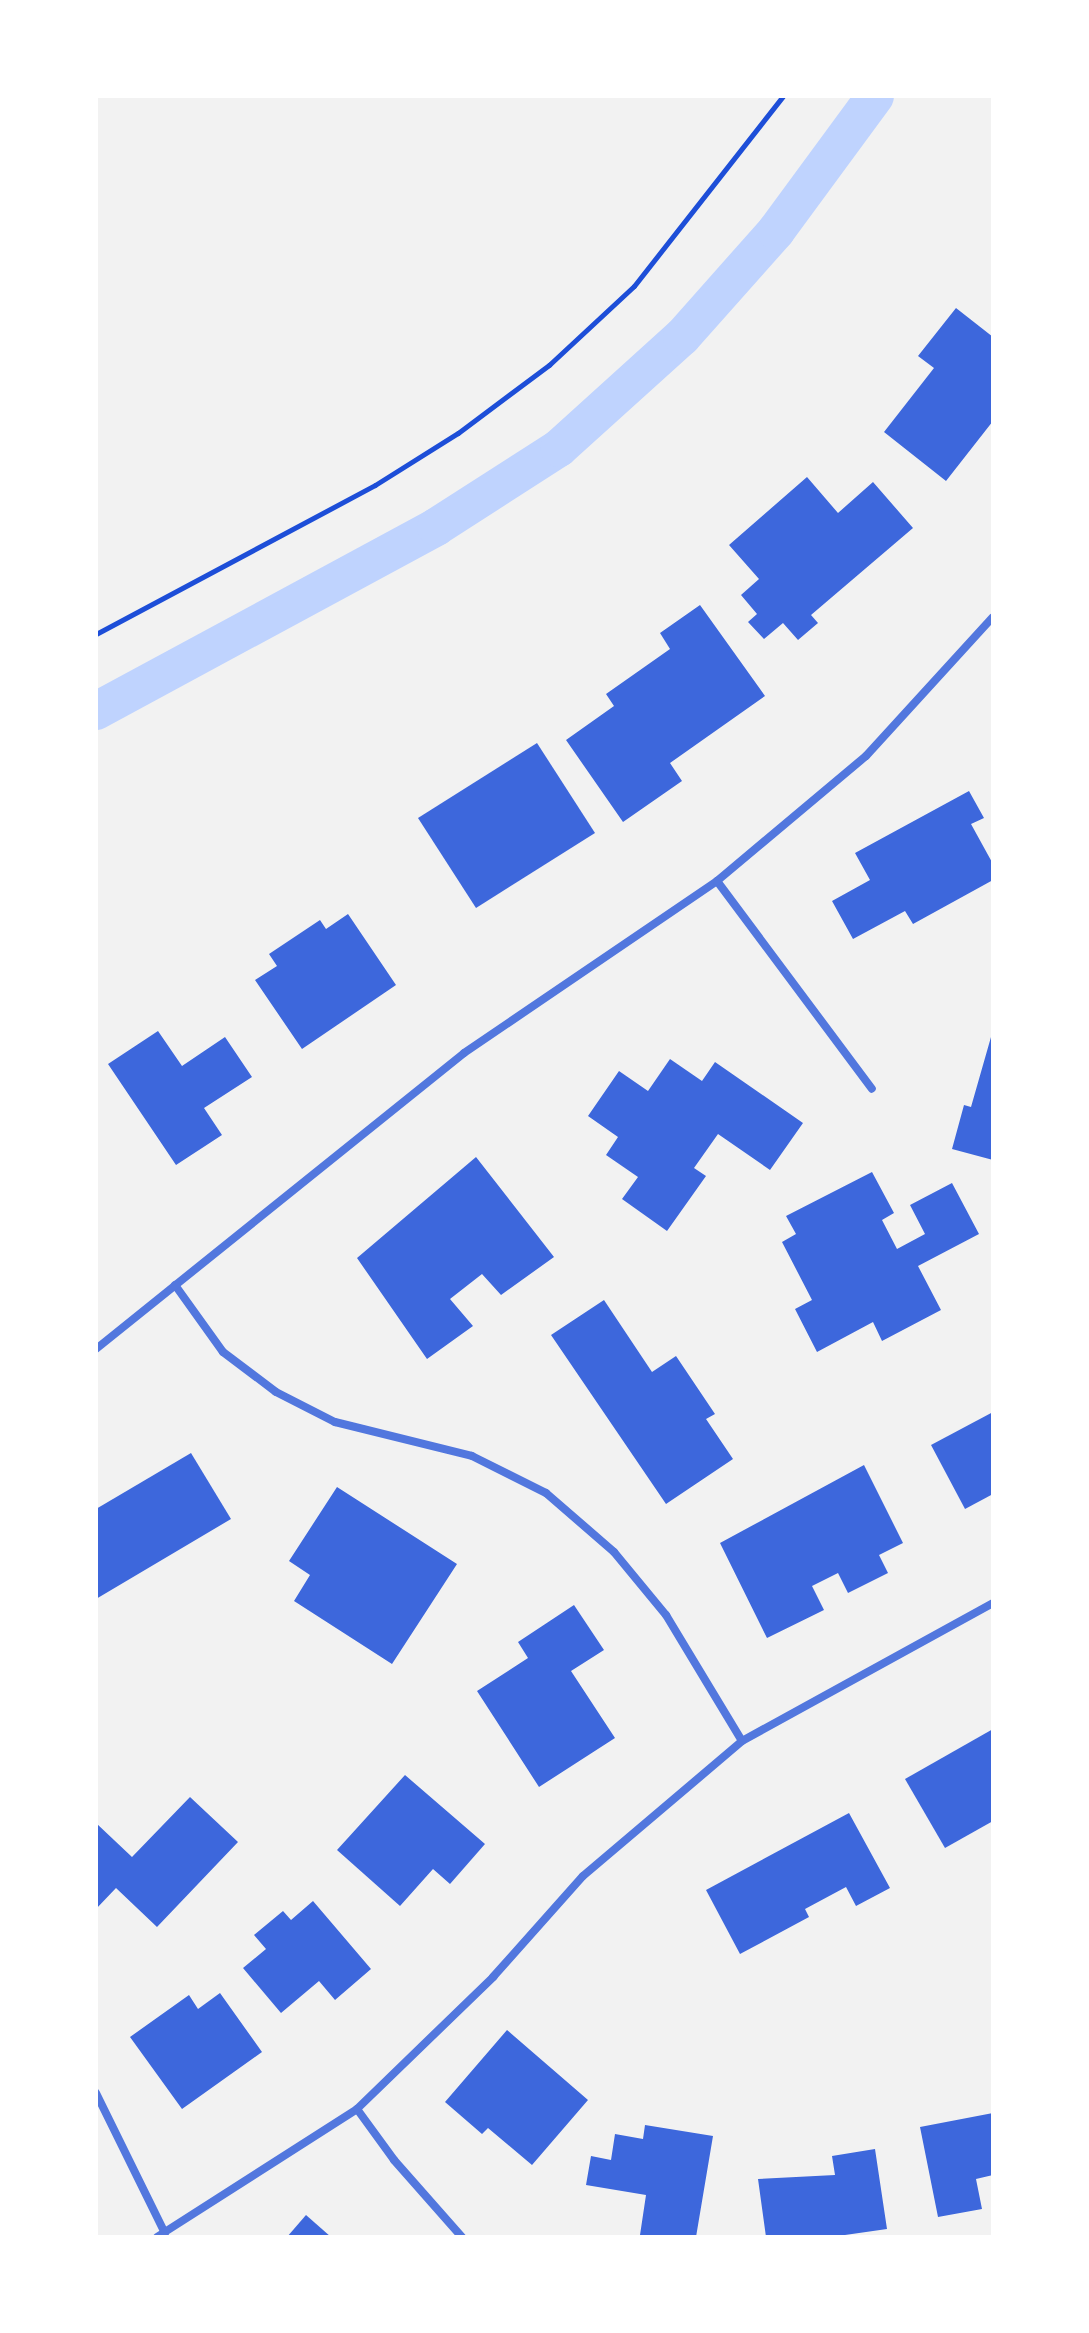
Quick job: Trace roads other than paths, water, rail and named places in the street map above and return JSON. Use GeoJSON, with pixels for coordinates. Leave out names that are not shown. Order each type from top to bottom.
{"type":"FeatureCollection","features":[{"type":"Feature","properties":{"kind":"street"},"geometry":{"type":"LineString","coordinates":[[96,1349],[464,1053],[717,881],[866,756],[993,617]]}},
{"type":"Feature","properties":{"kind":"street"},"geometry":{"type":"LineString","coordinates":[[717,881],[872,1089]]}},
{"type":"Feature","properties":{"kind":"street"},"geometry":{"type":"LineString","coordinates":[[175,1285],[223,1352],[276,1392],[335,1422],[472,1456],[546,1493],[614,1552],[666,1615],[742,1741]]}},
{"type":"Feature","properties":{"kind":"street"},"geometry":{"type":"LineString","coordinates":[[96,2093],[161,2235],[357,2109],[493,1977],[583,1876],[742,1741],[993,1603]]}},
{"type":"Feature","properties":{"kind":"street"},"geometry":{"type":"LineString","coordinates":[[357,2109],[394,2160],[462,2237]]}},
{"type":"Feature","properties":{"kind":"waterway"},"geometry":{"type":"LineString","coordinates":[[96,711],[436,527],[559,448],[682,337],[776,231],[875,96]]}}]}
